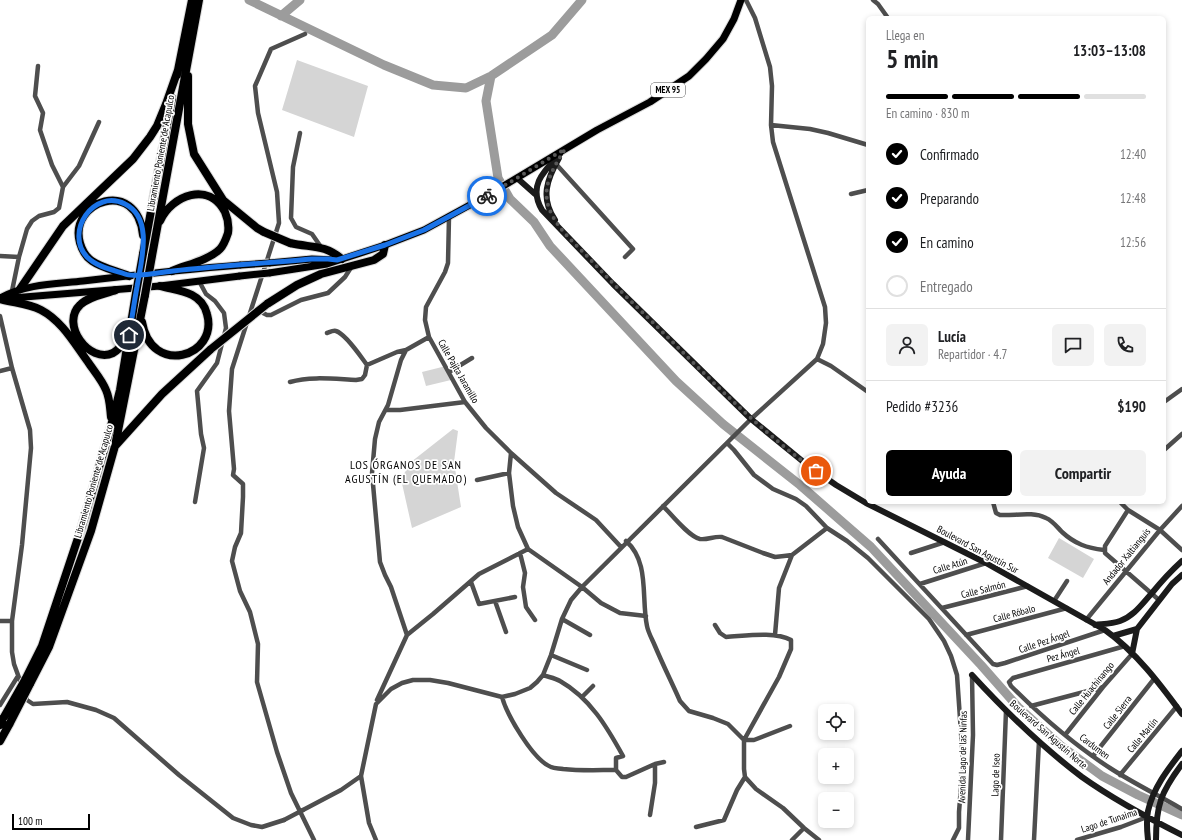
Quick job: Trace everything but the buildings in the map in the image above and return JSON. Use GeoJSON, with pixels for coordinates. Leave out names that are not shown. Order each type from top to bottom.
{"type":"FeatureCollection","features":[{"type":"Feature","properties":{"kind":"highway","name":"Libramiento Poniente de Acapulco"},"geometry":{"type":"LineString","coordinates":[[0,740],[10,724],[24,680],[50,648],[91,531],[115,446],[145,295],[188,53],[192,0]]}},
{"type":"Feature","properties":{"kind":"highway","name":"Libramiento Poniente de Acapulco"},"geometry":{"type":"LineString","coordinates":[[0,724],[42,646],[82,526],[111,426],[120,390],[142,254],[178,70],[189,29],[199,0]]}},
{"type":"Feature","properties":{"kind":"highway"},"geometry":{"type":"LineString","coordinates":[[188,53],[188,124],[194,154],[223,200],[264,232],[290,243],[321,247],[330,250],[340,260]]}},
{"type":"Feature","properties":{"kind":"highway"},"geometry":{"type":"LineString","coordinates":[[16,290],[63,226],[128,163],[150,137],[166,104],[178,70]]}},
{"type":"Feature","properties":{"kind":"highway"},"geometry":{"type":"LineString","coordinates":[[156,229],[164,213],[173,203],[182,197],[193,194],[204,195],[214,200],[222,207],[227,217],[229,228],[226,239],[220,249],[212,256],[172,271]]}},
{"type":"Feature","properties":{"kind":"highway"},"geometry":{"type":"LineString","coordinates":[[129,276],[97,264],[83,251],[79,240],[79,229],[83,218],[89,210],[101,202],[110,201],[125,203],[139,217],[142,226],[144,244]]}},
{"type":"Feature","properties":{"kind":"highway"},"geometry":{"type":"LineString","coordinates":[[115,446],[162,394],[211,349],[266,304],[297,285],[321,274],[374,260],[383,254],[385,245]]}},
{"type":"Feature","properties":{"kind":"highway"},"geometry":{"type":"LineString","coordinates":[[141,315],[143,332],[156,350],[165,355],[178,356],[186,354],[202,343],[207,336],[209,323],[207,312],[202,303],[194,296],[160,286]]}},
{"type":"Feature","properties":{"kind":"highway"},"geometry":{"type":"LineString","coordinates":[[116,290],[88,299],[81,304],[73,315],[74,328],[78,337],[86,347],[93,352],[100,354],[109,354],[116,351],[129,335]]}},
{"type":"Feature","properties":{"kind":"highway"},"geometry":{"type":"LineString","coordinates":[[1,297],[12,303],[26,304],[35,307],[50,316],[63,328],[104,385],[109,400],[111,426]]}},
{"type":"Feature","properties":{"kind":"main road","name":"MEX 95"},"geometry":{"type":"LineString","coordinates":[[1,297],[12,298],[116,290],[269,273],[340,260],[424,230],[490,194],[565,149],[650,102],[690,76],[723,39],[734,19],[741,0]]}},
{"type":"Feature","properties":{"kind":"main road"},"geometry":{"type":"LineString","coordinates":[[563,231],[553,217],[546,200],[546,191],[548,181],[565,149]]}},
{"type":"Feature","properties":{"kind":"main road"},"geometry":{"type":"LineString","coordinates":[[563,231],[542,210],[535,194],[540,177],[565,149]]}},
{"type":"Feature","properties":{"kind":"main road"},"geometry":{"type":"LineString","coordinates":[[514,180],[535,194]]}},
{"type":"Feature","properties":{"kind":"main road","name":"Boulevard San Agustín Sur"},"geometry":{"type":"LineString","coordinates":[[563,231],[613,284],[751,419],[806,464],[836,486],[866,503]]}},
{"type":"Feature","properties":{"kind":"main road","name":"MEX 95"},"geometry":{"type":"LineString","coordinates":[[1,297],[16,290],[172,271],[312,259],[340,260]]}},
{"type":"Feature","properties":{"kind":"main road","name":"Boulevard San Agustín Sur"},"geometry":{"type":"LineString","coordinates":[[868,504],[986,563],[1105,630],[1125,646],[1177,706],[1182,714]]}},
{"type":"Feature","properties":{"kind":"main road"},"geometry":{"type":"LineString","coordinates":[[1095,625],[1110,624],[1121,621],[1140,608],[1182,561]]}},
{"type":"Feature","properties":{"kind":"main road"},"geometry":{"type":"LineString","coordinates":[[1132,654],[1137,629],[1159,600],[1182,575]]}},
{"type":"Feature","properties":{"kind":"main road"},"geometry":{"type":"LineString","coordinates":[[1113,636],[1137,629]]}},
{"type":"Feature","properties":{"kind":"main road","name":"Boulevard San Agustín Norte"},"geometry":{"type":"LineString","coordinates":[[972,675],[1006,711],[1065,764],[1083,778],[1147,817],[1182,835]]}},
{"type":"Feature","properties":{"kind":"main road"},"geometry":{"type":"LineString","coordinates":[[1148,840],[1147,817],[1153,795],[1164,776],[1182,751]]}},
{"type":"Feature","properties":{"kind":"main road"},"geometry":{"type":"LineString","coordinates":[[1156,840],[1156,822],[1161,799],[1168,783],[1182,764]]}},
{"type":"Feature","properties":{"kind":"street"},"geometry":{"type":"LineString","coordinates":[[376,704],[391,689],[402,683],[413,680],[430,680],[448,683],[502,697],[530,688],[543,675],[562,619],[571,600],[582,587],[626,541],[751,419],[817,359],[823,344],[826,323],[825,307],[773,142],[771,125],[772,86],[770,67],[755,18],[746,0]]}},
{"type":"Feature","properties":{"kind":"street"},"geometry":{"type":"LineString","coordinates":[[872,0],[878,4],[887,16]]}},
{"type":"Feature","properties":{"kind":"street"},"geometry":{"type":"LineString","coordinates":[[305,34],[271,49],[255,86],[258,113],[277,192],[279,223],[232,369],[229,411],[234,469],[233,476],[243,484],[241,533],[232,561],[240,591],[250,612],[258,644],[257,682],[277,752],[291,793],[314,840]]}},
{"type":"Feature","properties":{"kind":"street"},"geometry":{"type":"LineString","coordinates":[[38,66],[36,96],[43,113],[40,130],[52,164],[63,187]]}},
{"type":"Feature","properties":{"kind":"street"},"geometry":{"type":"LineString","coordinates":[[16,290],[19,257],[27,229],[38,216],[54,212],[59,208],[63,187],[79,166],[99,122]]}},
{"type":"Feature","properties":{"kind":"street"},"geometry":{"type":"LineString","coordinates":[[771,125],[810,129],[866,144]]}},
{"type":"Feature","properties":{"kind":"street"},"geometry":{"type":"LineString","coordinates":[[300,134],[293,166],[291,218],[296,227],[312,234],[321,247]]}},
{"type":"Feature","properties":{"kind":"street"},"geometry":{"type":"LineString","coordinates":[[556,164],[633,249],[625,257]]}},
{"type":"Feature","properties":{"kind":"street"},"geometry":{"type":"LineString","coordinates":[[851,194],[866,190]]}},
{"type":"Feature","properties":{"kind":"street","name":"Calle Pajita Jaramillo"},"geometry":{"type":"LineString","coordinates":[[449,217],[448,263],[445,272],[426,307],[425,320],[429,337],[465,402],[486,428],[511,453],[556,493],[596,520],[621,547]]}},
{"type":"Feature","properties":{"kind":"street"},"geometry":{"type":"LineString","coordinates":[[0,256],[19,257]]}},
{"type":"Feature","properties":{"kind":"street"},"geometry":{"type":"LineString","coordinates":[[253,306],[261,312],[271,316],[301,300],[328,292],[346,277],[353,265]]}},
{"type":"Feature","properties":{"kind":"street"},"geometry":{"type":"LineString","coordinates":[[195,502],[204,448],[201,434],[197,391],[217,363],[226,328],[224,313],[215,301],[206,294],[199,281]]}},
{"type":"Feature","properties":{"kind":"street"},"geometry":{"type":"LineString","coordinates":[[0,316],[12,368],[30,430],[31,448],[22,545],[12,621],[12,652],[14,664],[24,680],[27,700],[33,704],[67,702],[96,710],[114,718],[179,775],[232,818],[251,825],[262,827],[284,820],[341,790],[362,776]]}},
{"type":"Feature","properties":{"kind":"street"},"geometry":{"type":"LineString","coordinates":[[327,333],[332,331],[339,333],[367,365]]}},
{"type":"Feature","properties":{"kind":"street"},"geometry":{"type":"LineString","coordinates":[[367,365],[397,352],[406,350],[429,337]]}},
{"type":"Feature","properties":{"kind":"street"},"geometry":{"type":"LineString","coordinates":[[406,350],[401,360],[386,410],[378,422],[372,473],[380,562],[391,587],[407,635]]}},
{"type":"Feature","properties":{"kind":"street"},"geometry":{"type":"LineString","coordinates":[[449,372],[472,358]]}},
{"type":"Feature","properties":{"kind":"street"},"geometry":{"type":"LineString","coordinates":[[817,359],[831,366],[866,391]]}},
{"type":"Feature","properties":{"kind":"street"},"geometry":{"type":"LineString","coordinates":[[290,382],[314,379],[362,379],[365,375],[367,365]]}},
{"type":"Feature","properties":{"kind":"street"},"geometry":{"type":"LineString","coordinates":[[0,371],[12,368]]}},
{"type":"Feature","properties":{"kind":"street"},"geometry":{"type":"LineString","coordinates":[[1166,401],[1182,389]]}},
{"type":"Feature","properties":{"kind":"street"},"geometry":{"type":"LineString","coordinates":[[386,410],[400,410],[465,402]]}},
{"type":"Feature","properties":{"kind":"street"},"geometry":{"type":"LineString","coordinates":[[1166,448],[1182,434]]}},
{"type":"Feature","properties":{"kind":"street"},"geometry":{"type":"LineString","coordinates":[[728,442],[754,476],[774,490],[796,499],[806,506],[827,528],[847,541],[868,558],[924,614],[944,641],[957,675],[963,762],[959,828],[953,840]]}},
{"type":"Feature","properties":{"kind":"street"},"geometry":{"type":"LineString","coordinates":[[511,453],[509,473],[513,506],[518,526],[528,549],[582,587],[601,603],[620,613],[646,616]]}},
{"type":"Feature","properties":{"kind":"street"},"geometry":{"type":"LineString","coordinates":[[477,480],[509,473]]}},
{"type":"Feature","properties":{"kind":"street"},"geometry":{"type":"LineString","coordinates":[[994,504],[996,513],[1000,515],[1035,514],[1046,517],[1078,543],[1089,548],[1104,550],[1108,556],[1159,600]]}},
{"type":"Feature","properties":{"kind":"street"},"geometry":{"type":"LineString","coordinates":[[1122,504],[1128,510],[1160,530],[1182,550]]}},
{"type":"Feature","properties":{"kind":"street"},"geometry":{"type":"LineString","coordinates":[[663,506],[698,539],[706,540],[717,536],[763,553],[775,556],[792,555]]}},
{"type":"Feature","properties":{"kind":"street","name":"Andador Xaltianguis"},"geometry":{"type":"LineString","coordinates":[[1086,620],[1160,530],[1182,506]]}},
{"type":"Feature","properties":{"kind":"street"},"geometry":{"type":"LineString","coordinates":[[1104,550],[1105,546],[1128,510]]}},
{"type":"Feature","properties":{"kind":"street"},"geometry":{"type":"LineString","coordinates":[[775,636],[778,588],[792,555],[827,528]]}},
{"type":"Feature","properties":{"kind":"street"},"geometry":{"type":"LineString","coordinates":[[878,539],[966,635]]}},
{"type":"Feature","properties":{"kind":"street"},"geometry":{"type":"LineString","coordinates":[[626,541],[631,545],[641,568],[647,627],[660,659],[680,701],[685,707],[689,711],[728,724],[744,740],[754,740],[790,726]]}},
{"type":"Feature","properties":{"kind":"street"},"geometry":{"type":"LineString","coordinates":[[911,553],[945,542]]}},
{"type":"Feature","properties":{"kind":"street"},"geometry":{"type":"LineString","coordinates":[[376,840],[369,823],[362,776],[376,704],[407,635],[486,570],[528,549]]}},
{"type":"Feature","properties":{"kind":"street"},"geometry":{"type":"LineString","coordinates":[[520,553],[525,573],[523,587],[526,606],[535,620]]}},
{"type":"Feature","properties":{"kind":"street","name":"Calle Atún"},"geometry":{"type":"LineString","coordinates":[[920,584],[986,563]]}},
{"type":"Feature","properties":{"kind":"street"},"geometry":{"type":"LineString","coordinates":[[1054,601],[1067,581]]}},
{"type":"Feature","properties":{"kind":"street"},"geometry":{"type":"LineString","coordinates":[[470,582],[479,604],[515,596]]}},
{"type":"Feature","properties":{"kind":"street","name":"Calle Salmón"},"geometry":{"type":"LineString","coordinates":[[942,608],[1028,586]]}},
{"type":"Feature","properties":{"kind":"street"},"geometry":{"type":"LineString","coordinates":[[495,601],[506,632]]}},
{"type":"Feature","properties":{"kind":"street","name":"Calle Róbalo"},"geometry":{"type":"LineString","coordinates":[[966,635],[1067,608]]}},
{"type":"Feature","properties":{"kind":"street"},"geometry":{"type":"LineString","coordinates":[[562,619],[590,635]]}},
{"type":"Feature","properties":{"kind":"street"},"geometry":{"type":"LineString","coordinates":[[0,620],[12,621]]}},
{"type":"Feature","properties":{"kind":"street"},"geometry":{"type":"LineString","coordinates":[[715,625],[720,633],[726,637],[756,635],[775,636],[791,640],[791,649],[779,677],[744,740],[745,777],[756,789],[783,808],[804,828],[820,840]]}},
{"type":"Feature","properties":{"kind":"street","name":"Calle Pez Ángel"},"geometry":{"type":"LineString","coordinates":[[966,635],[989,661],[997,665],[1006,664],[1105,630]]}},
{"type":"Feature","properties":{"kind":"street","name":"Pez Ángel"},"geometry":{"type":"LineString","coordinates":[[1009,682],[1013,678],[1125,646]]}},
{"type":"Feature","properties":{"kind":"street","name":"Calle Huachinango"},"geometry":{"type":"LineString","coordinates":[[1065,735],[1103,687],[1132,654]]}},
{"type":"Feature","properties":{"kind":"street"},"geometry":{"type":"LineString","coordinates":[[551,655],[587,670]]}},
{"type":"Feature","properties":{"kind":"street"},"geometry":{"type":"LineString","coordinates":[[543,675],[560,681],[582,697],[598,715],[610,732],[623,756],[616,758],[616,770],[622,777],[626,777],[655,764],[664,762]]}},
{"type":"Feature","properties":{"kind":"street","name":"Avenida Lago de las Ninfas"},"geometry":{"type":"LineString","coordinates":[[968,840],[973,735],[972,675]]}},
{"type":"Feature","properties":{"kind":"street","name":"Calle Sierra"},"geometry":{"type":"LineString","coordinates":[[1093,756],[1154,679]]}},
{"type":"Feature","properties":{"kind":"street"},"geometry":{"type":"LineString","coordinates":[[0,705],[24,680]]}},
{"type":"Feature","properties":{"kind":"street","name":"Cardumen"},"geometry":{"type":"LineString","coordinates":[[1009,682],[1011,686],[1031,706],[1065,735],[1093,756],[1120,775],[1153,795],[1182,809]]}},
{"type":"Feature","properties":{"kind":"street"},"geometry":{"type":"LineString","coordinates":[[582,697],[593,686]]}},
{"type":"Feature","properties":{"kind":"street"},"geometry":{"type":"LineString","coordinates":[[1031,706],[1103,687]]}},
{"type":"Feature","properties":{"kind":"street"},"geometry":{"type":"LineString","coordinates":[[502,697],[505,707],[518,731],[543,762],[552,768],[577,770],[616,770]]}},
{"type":"Feature","properties":{"kind":"street","name":"Calle Marlín"},"geometry":{"type":"LineString","coordinates":[[1120,775],[1177,706]]}},
{"type":"Feature","properties":{"kind":"street","name":"Lago de Iseo"},"geometry":{"type":"LineString","coordinates":[[1001,840],[1006,711]]}},
{"type":"Feature","properties":{"kind":"street"},"geometry":{"type":"LineString","coordinates":[[1034,840],[1039,741]]}},
{"type":"Feature","properties":{"kind":"street"},"geometry":{"type":"LineString","coordinates":[[650,815],[655,783],[655,764]]}},
{"type":"Feature","properties":{"kind":"street"},"geometry":{"type":"LineString","coordinates":[[696,827],[724,820],[737,790],[745,777]]}},
{"type":"Feature","properties":{"kind":"street","name":"Lago de Tunaima"},"geometry":{"type":"LineString","coordinates":[[1076,840],[1122,827],[1147,817]]}},
{"type":"Feature","properties":{"kind":"street"},"geometry":{"type":"LineString","coordinates":[[792,840],[804,828]]}},
{"type":"Feature","properties":{"kind":"shaded area"},"geometry":{"type":"Polygon","coordinates":[[[297,60],[368,86],[354,137],[282,110],[297,60]]]}},
{"type":"Feature","properties":{"kind":"shaded area"},"geometry":{"type":"Polygon","coordinates":[[[446,366],[451,380],[426,386],[422,372],[446,366]]]}},
{"type":"Feature","properties":{"kind":"shaded area"},"geometry":{"type":"Polygon","coordinates":[[[453,429],[458,431],[454,462],[461,507],[412,528],[401,479],[411,462],[453,429]]]}},
{"type":"Feature","properties":{"kind":"shaded area"},"geometry":{"type":"Polygon","coordinates":[[[1059,538],[1094,559],[1083,578],[1048,558],[1059,538]]]}},
{"type":"Feature","properties":{"kind":"waterway"},"geometry":{"type":"LineString","coordinates":[[249,0],[384,65],[433,85],[466,88],[491,76],[552,35],[582,0]]}},
{"type":"Feature","properties":{"kind":"waterway"},"geometry":{"type":"LineString","coordinates":[[281,16],[300,0]]}},
{"type":"Feature","properties":{"kind":"waterway"},"geometry":{"type":"LineString","coordinates":[[491,76],[486,101],[498,178],[510,199],[534,222],[550,246],[676,381],[723,424],[800,485],[871,547],[1018,707],[1060,745],[1102,776],[1138,795],[1182,815]]}},
{"type":"Feature","properties":{"kind":"way so far"},"geometry":{"type":"LineString","coordinates":[[487,196],[565,149],[548,181],[546,191],[546,200],[549,208],[553,217],[563,231],[613,284],[751,419],[816,471]]}},
{"type":"Feature","properties":{"kind":"district","name":"LOS ÓRGANOS DE SAN AGUSTÍN (EL QUEMADO)"},"geometry":{"type":"Point","coordinates":[406,472]}},
{"type":"Feature","properties":{"kind":"route"},"geometry":{"type":"LineString","coordinates":[[129,335],[136,293],[138,280],[140,267],[142,254],[144,244],[142,226],[139,217],[125,203],[116,201],[101,202],[89,210],[83,218],[79,229],[80,245],[92,261],[129,276],[143,274],[172,271],[312,259],[337,260],[364,253],[424,230],[487,196]]}}]}
